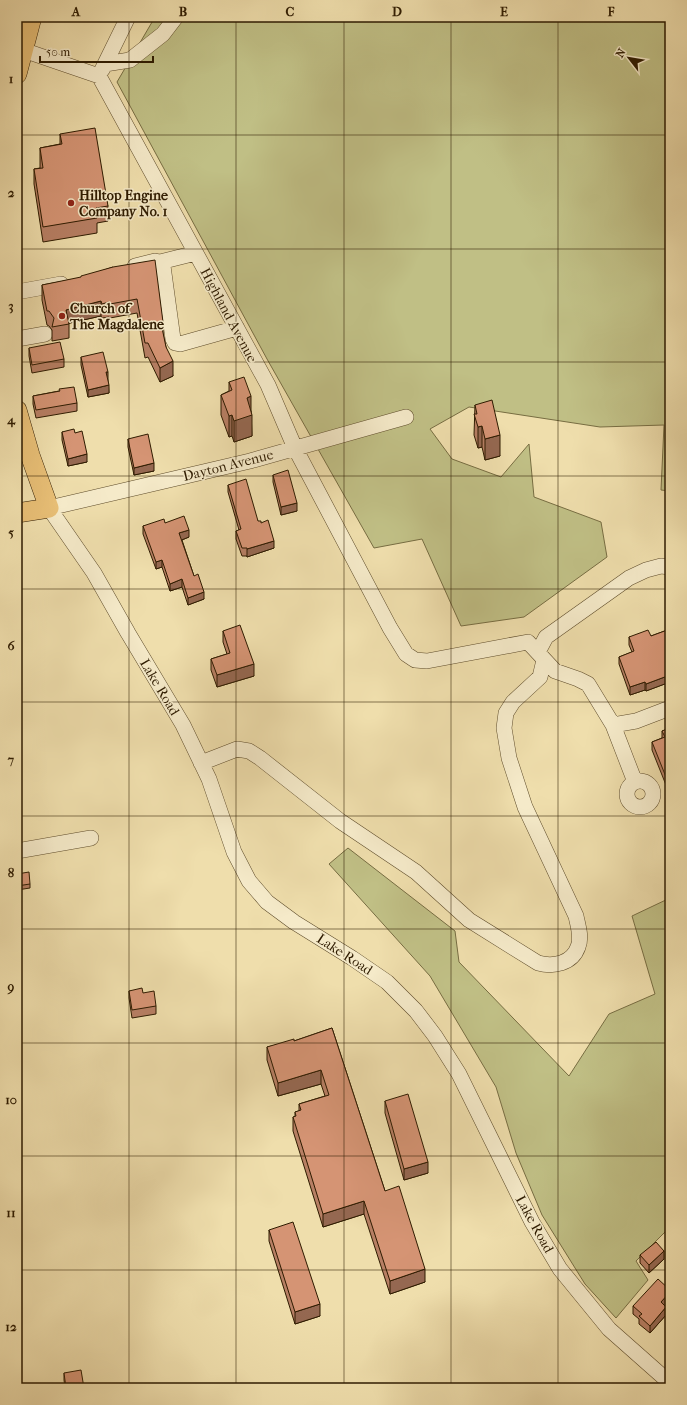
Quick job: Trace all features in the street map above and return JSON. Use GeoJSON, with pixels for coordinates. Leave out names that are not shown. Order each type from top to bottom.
{"type":"FeatureCollection","features":[{"type":"Feature","properties":{"kind":"main road"},"geometry":{"type":"LineString","coordinates":[[17,74],[32,17]]}},
{"type":"Feature","properties":{"kind":"main road"},"geometry":{"type":"LineString","coordinates":[[17,410],[30,455],[49,508],[17,513]]}},
{"type":"Feature","properties":{"kind":"street"},"geometry":{"type":"LineString","coordinates":[[102,70],[128,17]]}},
{"type":"Feature","properties":{"kind":"street"},"geometry":{"type":"LineString","coordinates":[[23,50],[102,70],[130,60],[163,34],[176,17]]}},
{"type":"Feature","properties":{"kind":"street","name":"Highland Avenue"},"geometry":{"type":"LineString","coordinates":[[102,70],[196,253],[268,385],[295,448],[390,628],[406,654],[415,660],[427,661],[528,642],[541,656]]}},
{"type":"Feature","properties":{"kind":"street"},"geometry":{"type":"LineString","coordinates":[[118,271],[155,261],[160,262],[196,253]]}},
{"type":"Feature","properties":{"kind":"street"},"geometry":{"type":"LineString","coordinates":[[160,262],[163,266],[172,340],[175,343],[180,344],[237,328]]}},
{"type":"Feature","properties":{"kind":"street"},"geometry":{"type":"LineString","coordinates":[[17,292],[74,282]]}},
{"type":"Feature","properties":{"kind":"street"},"geometry":{"type":"LineString","coordinates":[[17,340],[45,334]]}},
{"type":"Feature","properties":{"kind":"street","name":"Dayton Avenue"},"geometry":{"type":"LineString","coordinates":[[49,508],[250,461],[406,417]]}},
{"type":"Feature","properties":{"kind":"street","name":"Lake Road"},"geometry":{"type":"LineString","coordinates":[[49,508],[94,573],[183,725],[209,779],[234,852],[249,881],[267,902],[294,922],[387,982],[416,1011],[435,1036],[459,1074],[532,1222],[560,1269],[609,1329],[669,1381]]}},
{"type":"Feature","properties":{"kind":"street"},"geometry":{"type":"LineString","coordinates":[[201,763],[237,749],[249,751],[340,821],[416,872],[469,920],[538,964],[549,966],[562,963],[573,956],[578,947],[580,936],[576,916],[524,806],[509,758],[504,728],[506,713],[513,702],[540,677],[541,656],[546,637],[629,578],[646,570],[661,566],[670,567]]}},
{"type":"Feature","properties":{"kind":"street"},"geometry":{"type":"LineString","coordinates":[[541,656],[555,671],[588,684],[613,725],[635,782]]}},
{"type":"Feature","properties":{"kind":"street"},"geometry":{"type":"LineString","coordinates":[[613,725],[636,721],[670,708]]}},
{"type":"Feature","properties":{"kind":"street"},"geometry":{"type":"LineString","coordinates":[[17,851],[91,838]]}},
{"type":"Feature","properties":{"kind":"shaded area"},"geometry":{"type":"Polygon","coordinates":[[[155,17],[670,17],[670,491],[661,490],[664,425],[600,427],[469,407],[430,429],[452,459],[501,477],[529,444],[534,497],[601,522],[607,557],[524,617],[461,626],[422,539],[374,548],[267,359],[117,82],[155,17]]]}},
{"type":"Feature","properties":{"kind":"shaded area"},"geometry":{"type":"Polygon","coordinates":[[[348,848],[455,931],[459,962],[569,1076],[609,1014],[655,994],[632,916],[670,898],[670,1227],[636,1261],[648,1280],[616,1318],[585,1284],[542,1215],[516,1153],[496,1087],[430,976],[329,864],[348,848]]]}},
{"type":"Feature","properties":{"kind":"building","name":"Hilltop Engine Company No. 1"},"geometry":{"type":"Polygon","coordinates":[[[95,128],[108,206],[96,208],[97,218],[43,227],[34,169],[43,168],[40,148],[62,144],[60,134],[95,128]]]}},
{"type":"Feature","properties":{"kind":"building","name":"Church of The Magdalene"},"geometry":{"type":"Polygon","coordinates":[[[155,260],[163,322],[161,323],[166,347],[173,361],[160,368],[148,343],[145,343],[137,299],[110,304],[109,302],[102,304],[101,301],[66,310],[69,324],[52,327],[54,318],[49,311],[47,311],[42,285],[81,277],[113,267],[155,260]]]}},
{"type":"Feature","properties":{"kind":"building"},"geometry":{"type":"Polygon","coordinates":[[[60,342],[64,359],[32,365],[29,348],[60,342]]]}},
{"type":"Feature","properties":{"kind":"building"},"geometry":{"type":"Polygon","coordinates":[[[103,352],[108,372],[106,372],[109,385],[88,390],[81,357],[103,352]]]}},
{"type":"Feature","properties":{"kind":"building"},"geometry":{"type":"Polygon","coordinates":[[[244,377],[251,396],[247,398],[252,415],[234,421],[232,415],[229,416],[221,395],[232,390],[229,382],[244,377]]]}},
{"type":"Feature","properties":{"kind":"building"},"geometry":{"type":"Polygon","coordinates":[[[74,387],[77,403],[36,410],[33,396],[60,391],[59,389],[74,387]]]}},
{"type":"Feature","properties":{"kind":"building"},"geometry":{"type":"Polygon","coordinates":[[[492,400],[500,435],[485,439],[482,426],[478,427],[474,414],[477,414],[475,405],[492,400]]]}},
{"type":"Feature","properties":{"kind":"building"},"geometry":{"type":"Polygon","coordinates":[[[74,429],[75,433],[82,431],[87,454],[68,459],[62,432],[74,429]]]}},
{"type":"Feature","properties":{"kind":"building"},"geometry":{"type":"Polygon","coordinates":[[[148,434],[154,463],[134,468],[128,439],[148,434]]]}},
{"type":"Feature","properties":{"kind":"building"},"geometry":{"type":"Polygon","coordinates":[[[288,470],[297,503],[281,507],[273,475],[288,470]]]}},
{"type":"Feature","properties":{"kind":"building"},"geometry":{"type":"Polygon","coordinates":[[[246,479],[258,521],[261,521],[261,523],[268,520],[274,541],[247,549],[242,548],[236,531],[241,529],[228,485],[246,479]]]}},
{"type":"Feature","properties":{"kind":"building"},"geometry":{"type":"Polygon","coordinates":[[[184,516],[189,530],[179,533],[194,576],[198,574],[204,592],[188,598],[182,579],[170,584],[162,560],[156,562],[143,526],[164,519],[165,523],[184,516]]]}},
{"type":"Feature","properties":{"kind":"building"},"geometry":{"type":"Polygon","coordinates":[[[240,625],[254,664],[217,675],[211,659],[230,653],[223,631],[240,625]]]}},
{"type":"Feature","properties":{"kind":"building"},"geometry":{"type":"Polygon","coordinates":[[[670,629],[670,675],[646,684],[645,682],[630,687],[619,657],[634,651],[629,637],[648,630],[651,636],[670,629]]]}},
{"type":"Feature","properties":{"kind":"building"},"geometry":{"type":"Polygon","coordinates":[[[670,728],[670,787],[652,742],[665,737],[662,731],[670,728]]]}},
{"type":"Feature","properties":{"kind":"building"},"geometry":{"type":"Polygon","coordinates":[[[29,872],[30,884],[17,886],[17,874],[29,872]]]}},
{"type":"Feature","properties":{"kind":"building"},"geometry":{"type":"Polygon","coordinates":[[[142,988],[143,993],[154,991],[156,1006],[132,1010],[129,991],[142,988]]]}},
{"type":"Feature","properties":{"kind":"building"},"geometry":{"type":"Polygon","coordinates":[[[332,1028],[385,1191],[399,1186],[425,1269],[390,1281],[364,1201],[323,1214],[293,1117],[296,1116],[295,1112],[301,1110],[299,1104],[329,1095],[321,1070],[278,1083],[267,1047],[294,1039],[294,1041],[332,1028]]]}},
{"type":"Feature","properties":{"kind":"building"},"geometry":{"type":"Polygon","coordinates":[[[408,1094],[428,1162],[404,1169],[385,1101],[408,1094]]]}},
{"type":"Feature","properties":{"kind":"building"},"geometry":{"type":"Polygon","coordinates":[[[293,1222],[320,1304],[295,1312],[269,1230],[293,1222]]]}},
{"type":"Feature","properties":{"kind":"building"},"geometry":{"type":"Polygon","coordinates":[[[656,1242],[664,1251],[649,1265],[640,1255],[656,1242]]]}},
{"type":"Feature","properties":{"kind":"building"},"geometry":{"type":"Polygon","coordinates":[[[658,1279],[670,1290],[670,1292],[661,1302],[666,1307],[650,1326],[639,1316],[642,1314],[633,1306],[658,1279]]]}},
{"type":"Feature","properties":{"kind":"building"},"geometry":{"type":"Polygon","coordinates":[[[81,1370],[84,1388],[66,1388],[64,1373],[81,1370]]]}},
{"type":"Feature","properties":{"kind":"place","name":"Hilltop Engine Company No. 1"},"geometry":{"type":"Point","coordinates":[71,203]}},
{"type":"Feature","properties":{"kind":"place","name":"Church of The Magdalene"},"geometry":{"type":"Point","coordinates":[62,316]}}]}
